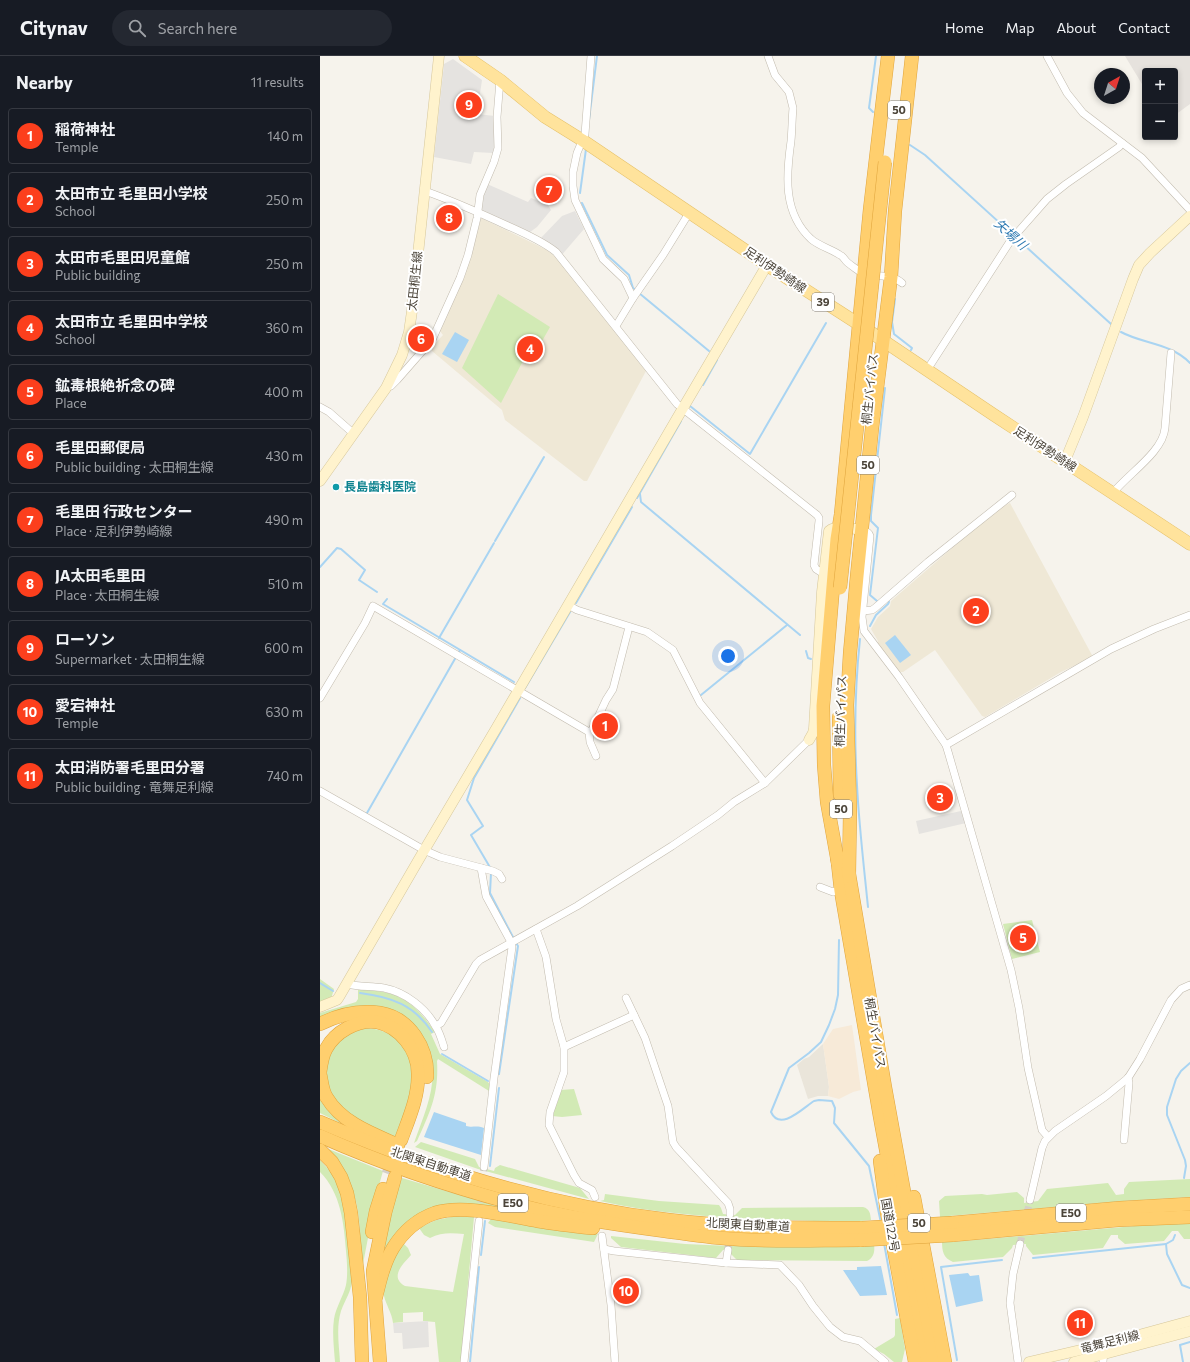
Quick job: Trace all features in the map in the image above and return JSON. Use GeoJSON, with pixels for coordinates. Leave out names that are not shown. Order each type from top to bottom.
{"type":"FeatureCollection","features":[{"type":"Feature","properties":{"kind":"highway","name":"50"},"geometry":{"type":"LineString","coordinates":[[838,863],[826,802],[823,706],[870,209],[888,56]]}},
{"type":"Feature","properties":{"kind":"highway","name":"桐生バイパス"},"geometry":{"type":"LineString","coordinates":[[889,163],[895,56]]}},
{"type":"Feature","properties":{"kind":"highway","name":"桐生バイパス"},"geometry":{"type":"LineString","coordinates":[[905,56],[889,163],[831,714],[830,753],[833,818],[841,891],[935,1362]]}},
{"type":"Feature","properties":{"kind":"highway","name":"50"},"geometry":{"type":"LineString","coordinates":[[849,876],[850,811],[847,705],[857,576],[872,428],[883,341],[896,280],[895,211],[912,56]]}},
{"type":"Feature","properties":{"kind":"highway","name":"桐生バイパス"},"geometry":{"type":"LineString","coordinates":[[844,589],[839,705],[841,817],[880,1086],[925,1362]]}},
{"type":"Feature","properties":{"kind":"highway"},"geometry":{"type":"LineString","coordinates":[[320,1024],[343,1016],[363,1013],[379,1013],[394,1018],[405,1025],[415,1036],[424,1052],[426,1059],[426,1082],[421,1109],[404,1141],[416,1096],[418,1064],[414,1052],[398,1032],[377,1022],[363,1023],[341,1031],[326,1049],[322,1057],[320,1073],[323,1089],[331,1104],[346,1118],[360,1128],[432,1160],[477,1175],[523,1193]]}},
{"type":"Feature","properties":{"kind":"highway","name":"50"},"geometry":{"type":"LineString","coordinates":[[880,1086],[896,1111],[946,1362]]}},
{"type":"Feature","properties":{"kind":"highway","name":"国道122号"},"geometry":{"type":"LineString","coordinates":[[880,1086],[876,1122],[883,1186],[915,1362]]}},
{"type":"Feature","properties":{"kind":"highway","name":"北関東自動車道"},"geometry":{"type":"LineString","coordinates":[[320,1122],[370,1144],[438,1168],[559,1202],[668,1220],[709,1224],[786,1227],[862,1234]]}},
{"type":"Feature","properties":{"kind":"highway","name":"北関東自動車道"},"geometry":{"type":"LineString","coordinates":[[320,1136],[375,1159],[412,1172],[523,1206],[626,1226],[714,1238],[783,1241],[862,1234],[1190,1217]]}},
{"type":"Feature","properties":{"kind":"highway"},"geometry":{"type":"LineString","coordinates":[[320,1150],[332,1162],[348,1193],[360,1296],[362,1362]]}},
{"type":"Feature","properties":{"kind":"highway"},"geometry":{"type":"LineString","coordinates":[[360,1296],[366,1276],[376,1211],[392,1175],[373,1270],[380,1362]]}},
{"type":"Feature","properties":{"kind":"highway","name":"北関東自動車道"},"geometry":{"type":"LineString","coordinates":[[952,1229],[1120,1208],[1190,1204]]}},
{"type":"Feature","properties":{"kind":"highway"},"geometry":{"type":"LineString","coordinates":[[376,1297],[384,1267],[393,1248],[402,1236],[422,1219],[435,1213],[446,1211],[476,1211],[556,1224],[658,1237],[714,1238]]}},
{"type":"Feature","properties":{"kind":"main road","name":"足利伊勢崎線"},"geometry":{"type":"LineString","coordinates":[[465,56],[500,80],[545,117],[582,140],[767,265],[1114,493],[1154,522],[1190,544]]}},
{"type":"Feature","properties":{"kind":"street","name":"太田桐生線"},"geometry":{"type":"LineString","coordinates":[[320,482],[386,388],[402,355],[410,322],[439,56]]}},
{"type":"Feature","properties":{"kind":"street"},"geometry":{"type":"LineString","coordinates":[[591,56],[585,134],[577,154],[573,172],[575,200],[603,260],[624,279],[636,294]]}},
{"type":"Feature","properties":{"kind":"street"},"geometry":{"type":"LineString","coordinates":[[768,56],[775,76],[789,92],[793,108],[788,157],[788,198],[799,225],[812,240],[842,256],[859,271],[865,274],[896,280]]}},
{"type":"Feature","properties":{"kind":"street"},"geometry":{"type":"LineString","coordinates":[[1047,56],[1067,93],[1082,113],[1142,158],[1190,210]]}},
{"type":"Feature","properties":{"kind":"street"},"geometry":{"type":"LineString","coordinates":[[386,388],[392,385],[432,340],[460,278],[474,234],[480,195],[494,162],[498,148],[497,117],[500,80]]}},
{"type":"Feature","properties":{"kind":"street"},"geometry":{"type":"LineString","coordinates":[[927,370],[1011,240],[1047,199],[1119,147],[1122,143]]}},
{"type":"Feature","properties":{"kind":"street"},"geometry":{"type":"LineString","coordinates":[[425,190],[478,211],[550,247],[562,259],[677,404],[817,514],[819,521],[814,565],[816,569],[824,574]]}},
{"type":"Feature","properties":{"kind":"street"},"geometry":{"type":"LineString","coordinates":[[616,326],[689,213]]}},
{"type":"Feature","properties":{"kind":"street"},"geometry":{"type":"LineString","coordinates":[[1065,462],[1084,417],[1139,265],[1150,252],[1190,216]]}},
{"type":"Feature","properties":{"kind":"street"},"geometry":{"type":"LineString","coordinates":[[320,1007],[337,1000],[347,984],[568,605],[686,410],[767,265]]}},
{"type":"Feature","properties":{"kind":"street"},"geometry":{"type":"LineString","coordinates":[[1114,493],[1158,448],[1163,438],[1171,353]]}},
{"type":"Feature","properties":{"kind":"street"},"geometry":{"type":"LineString","coordinates":[[320,407],[354,434]]}},
{"type":"Feature","properties":{"kind":"street"},"geometry":{"type":"LineString","coordinates":[[863,611],[872,610],[875,608],[928,562],[1012,496]]}},
{"type":"Feature","properties":{"kind":"street"},"geometry":{"type":"LineString","coordinates":[[436,1026],[441,1023],[476,964],[480,960],[577,906],[672,846],[765,782],[809,740],[813,734],[814,728],[824,574],[829,531],[831,528],[839,527],[862,530],[870,533],[862,624],[864,631],[900,677],[946,745],[975,841],[1011,970],[1028,1068],[1042,1130],[1048,1137]]}},
{"type":"Feature","properties":{"kind":"street"},"geometry":{"type":"LineString","coordinates":[[568,605],[577,610],[647,632],[673,650],[700,703],[765,782]]}},
{"type":"Feature","properties":{"kind":"street"},"geometry":{"type":"LineString","coordinates":[[320,698],[374,606],[588,732],[590,742],[596,756]]}},
{"type":"Feature","properties":{"kind":"street"},"geometry":{"type":"LineString","coordinates":[[946,745],[1111,649],[1154,629],[1190,615]]}},
{"type":"Feature","properties":{"kind":"street"},"geometry":{"type":"LineString","coordinates":[[588,732],[592,730],[613,688],[629,627]]}},
{"type":"Feature","properties":{"kind":"street"},"geometry":{"type":"LineString","coordinates":[[320,791],[424,850],[440,857],[487,869],[499,874],[502,879]]}},
{"type":"Feature","properties":{"kind":"street"},"geometry":{"type":"LineString","coordinates":[[484,1167],[494,1078],[513,941],[486,896],[487,869]]}},
{"type":"Feature","properties":{"kind":"street"},"geometry":{"type":"LineString","coordinates":[[820,887],[833,892],[841,891]]}},
{"type":"Feature","properties":{"kind":"street"},"geometry":{"type":"LineString","coordinates":[[536,929],[546,956],[556,1019],[564,1047],[564,1072],[550,1112],[549,1126],[574,1176],[579,1183],[592,1190],[595,1197]]}},
{"type":"Feature","properties":{"kind":"street"},"geometry":{"type":"LineString","coordinates":[[347,984],[386,989],[399,993],[411,1000],[421,1008],[436,1026],[444,1047]]}},
{"type":"Feature","properties":{"kind":"street"},"geometry":{"type":"LineString","coordinates":[[1030,1200],[1042,1148],[1048,1137],[1106,1096],[1128,1078],[1140,1059],[1170,1000],[1181,989],[1190,985]]}},
{"type":"Feature","properties":{"kind":"street"},"geometry":{"type":"LineString","coordinates":[[626,998],[645,1038],[668,1106],[673,1142],[728,1203],[730,1214]]}},
{"type":"Feature","properties":{"kind":"street"},"geometry":{"type":"LineString","coordinates":[[564,1047],[634,1015]]}},
{"type":"Feature","properties":{"kind":"street"},"geometry":{"type":"LineString","coordinates":[[1124,1140],[1129,1083],[1128,1078]]}},
{"type":"Feature","properties":{"kind":"street"},"geometry":{"type":"LineString","coordinates":[[464,1362],[479,1221]]}},
{"type":"Feature","properties":{"kind":"street"},"geometry":{"type":"LineString","coordinates":[[602,1236],[611,1305],[615,1362]]}},
{"type":"Feature","properties":{"kind":"street"},"geometry":{"type":"LineString","coordinates":[[1018,1362],[1010,1302],[1013,1274],[1020,1244]]}},
{"type":"Feature","properties":{"kind":"street"},"geometry":{"type":"LineString","coordinates":[[604,1248],[726,1263],[772,1264],[782,1266],[799,1285],[813,1306],[830,1327],[843,1337],[860,1341],[885,1362]]}},
{"type":"Feature","properties":{"kind":"street"},"geometry":{"type":"LineString","coordinates":[[726,1263],[728,1250]]}},
{"type":"Feature","properties":{"kind":"street","name":"竜舞足利線"},"geometry":{"type":"LineString","coordinates":[[1029,1362],[1106,1344],[1190,1321]]}},
{"type":"Feature","properties":{"kind":"street","name":"竜舞足利線"},"geometry":{"type":"LineString","coordinates":[[1074,1362],[1103,1359],[1190,1331]]}},
{"type":"Feature","properties":{"kind":"street"},"geometry":{"type":"LineString","coordinates":[[1103,1359],[1106,1344]]}},
{"type":"Feature","properties":{"kind":"shaded area"},"geometry":{"type":"Polygon","coordinates":[[[1125,56],[1190,56],[1190,104],[1178,113],[1178,68],[1142,68],[1142,84],[1125,56]]]}},
{"type":"Feature","properties":{"kind":"shaded area"},"geometry":{"type":"Polygon","coordinates":[[[453,59],[482,80],[477,114],[495,116],[496,140],[493,153],[474,152],[471,164],[434,157],[444,64],[453,59]]]}},
{"type":"Feature","properties":{"kind":"shaded area"},"geometry":{"type":"Polygon","coordinates":[[[487,184],[528,202],[531,198],[548,205],[551,210],[537,227],[526,235],[478,211],[487,184]]]}},
{"type":"Feature","properties":{"kind":"shaded area"},"geometry":{"type":"Polygon","coordinates":[[[575,211],[584,229],[560,257],[539,240],[562,216],[575,211]]]}},
{"type":"Feature","properties":{"kind":"shaded area"},"geometry":{"type":"Polygon","coordinates":[[[481,218],[547,250],[559,260],[646,371],[587,481],[584,481],[505,420],[502,410],[432,351],[431,348],[443,335],[439,330],[471,256],[481,218]]]}},
{"type":"Feature","properties":{"kind":"shaded area"},"geometry":{"type":"Polygon","coordinates":[[[1010,503],[1093,657],[1061,672],[985,717],[982,716],[935,650],[903,672],[899,672],[878,645],[878,641],[871,629],[878,617],[890,606],[891,601],[996,510],[1010,503]]]}},
{"type":"Feature","properties":{"kind":"shaded area"},"geometry":{"type":"Polygon","coordinates":[[[961,811],[966,823],[919,834],[916,821],[961,811]]]}},
{"type":"Feature","properties":{"kind":"shaded area"},"geometry":{"type":"Polygon","coordinates":[[[852,1025],[861,1090],[839,1099],[828,1096],[829,1087],[823,1044],[833,1029],[852,1025]]]}},
{"type":"Feature","properties":{"kind":"shaded area"},"geometry":{"type":"Polygon","coordinates":[[[823,1044],[829,1087],[828,1096],[818,1096],[808,1099],[797,1065],[809,1057],[823,1044]]]}},
{"type":"Feature","properties":{"kind":"shaded area"},"geometry":{"type":"Polygon","coordinates":[[[428,1321],[429,1347],[403,1349],[402,1333],[394,1333],[393,1323],[428,1321]]]}},
{"type":"Feature","properties":{"kind":"green space"},"geometry":{"type":"Polygon","coordinates":[[[498,294],[550,327],[532,359],[525,357],[501,403],[462,368],[498,294]]]}},
{"type":"Feature","properties":{"kind":"green space"},"geometry":{"type":"Polygon","coordinates":[[[1032,920],[1040,952],[1012,959],[1003,924],[1032,920]]]}},
{"type":"Feature","properties":{"kind":"green space"},"geometry":{"type":"Polygon","coordinates":[[[320,979],[334,989],[331,999],[320,1003],[320,979]]]}},
{"type":"Feature","properties":{"kind":"green space"},"geometry":{"type":"Polygon","coordinates":[[[358,990],[372,990],[394,995],[411,1005],[427,1021],[435,1032],[431,1034],[440,1054],[488,1082],[490,1085],[489,1091],[438,1059],[437,1083],[433,1102],[417,1141],[414,1143],[429,1099],[433,1071],[425,1042],[416,1027],[320,1019],[320,1013],[356,1002],[358,999],[358,990]]]}},
{"type":"Feature","properties":{"kind":"green space"},"geometry":{"type":"Polygon","coordinates":[[[364,1028],[386,1032],[395,1038],[402,1045],[411,1063],[412,1086],[410,1099],[396,1139],[359,1121],[339,1106],[326,1087],[325,1063],[339,1038],[364,1028]]]}},
{"type":"Feature","properties":{"kind":"green space"},"geometry":{"type":"Polygon","coordinates":[[[574,1089],[582,1115],[562,1117],[552,1116],[561,1090],[574,1089]]]}},
{"type":"Feature","properties":{"kind":"green space"},"geometry":{"type":"Polygon","coordinates":[[[320,1100],[331,1114],[342,1124],[320,1113],[320,1100]]]}},
{"type":"Feature","properties":{"kind":"green space"},"geometry":{"type":"Polygon","coordinates":[[[421,1142],[475,1159],[479,1167],[494,1171],[495,1168],[500,1165],[580,1188],[589,1199],[478,1169],[415,1147],[421,1142]]]}},
{"type":"Feature","properties":{"kind":"green space"},"geometry":{"type":"Polygon","coordinates":[[[321,1146],[383,1171],[376,1196],[363,1264],[360,1263],[359,1220],[352,1188],[340,1169],[321,1146]]]}},
{"type":"Feature","properties":{"kind":"green space"},"geometry":{"type":"Polygon","coordinates":[[[320,1160],[335,1179],[344,1200],[352,1281],[339,1317],[338,1336],[340,1362],[335,1362],[333,1330],[335,1315],[347,1281],[345,1241],[337,1199],[333,1189],[320,1172],[320,1160]]]}},
{"type":"Feature","properties":{"kind":"green space"},"geometry":{"type":"Polygon","coordinates":[[[402,1178],[507,1209],[453,1204],[383,1254],[387,1226],[402,1178]]]}},
{"type":"Feature","properties":{"kind":"green space"},"geometry":{"type":"Polygon","coordinates":[[[1190,1179],[1190,1197],[949,1216],[949,1218],[940,1217],[939,1201],[945,1196],[987,1195],[1017,1192],[1024,1198],[1024,1203],[1038,1201],[1047,1189],[1108,1183],[1116,1195],[1124,1194],[1124,1189],[1129,1182],[1190,1179]]]}},
{"type":"Feature","properties":{"kind":"green space"},"geometry":{"type":"Polygon","coordinates":[[[605,1194],[659,1201],[719,1205],[723,1214],[735,1215],[742,1208],[863,1207],[870,1213],[871,1220],[820,1221],[670,1213],[600,1201],[604,1200],[605,1194]]]}},
{"type":"Feature","properties":{"kind":"green space"},"geometry":{"type":"Polygon","coordinates":[[[457,1216],[474,1217],[461,1362],[439,1362],[435,1322],[423,1321],[423,1312],[403,1313],[403,1322],[393,1323],[384,1296],[384,1290],[389,1268],[403,1243],[408,1248],[411,1255],[399,1270],[398,1279],[400,1282],[405,1286],[453,1292],[464,1234],[442,1234],[430,1238],[424,1235],[419,1228],[436,1220],[457,1216]]]}},
{"type":"Feature","properties":{"kind":"green space"},"geometry":{"type":"Polygon","coordinates":[[[491,1219],[598,1234],[594,1242],[495,1227],[488,1223],[491,1219]]]}},
{"type":"Feature","properties":{"kind":"green space"},"geometry":{"type":"Polygon","coordinates":[[[1190,1223],[1190,1239],[1184,1239],[1178,1231],[1172,1231],[1164,1241],[1125,1244],[1118,1238],[1118,1235],[1111,1235],[1103,1248],[1033,1255],[1026,1244],[1013,1245],[1003,1257],[953,1262],[945,1256],[942,1248],[942,1241],[951,1240],[952,1242],[1146,1225],[1190,1223]]]}},
{"type":"Feature","properties":{"kind":"green space"},"geometry":{"type":"Polygon","coordinates":[[[611,1236],[685,1244],[731,1246],[865,1247],[865,1244],[874,1244],[874,1254],[867,1261],[737,1260],[730,1253],[730,1250],[723,1250],[716,1258],[621,1247],[611,1238],[611,1236]]]}},
{"type":"Feature","properties":{"kind":"green space"},"geometry":{"type":"Polygon","coordinates":[[[900,1318],[905,1349],[902,1362],[894,1362],[884,1354],[874,1349],[894,1337],[895,1319],[900,1318]]]}},
{"type":"Feature","properties":{"kind":"water"},"geometry":{"type":"Polygon","coordinates":[[[455,332],[469,340],[457,362],[442,354],[455,332]]]}},
{"type":"Feature","properties":{"kind":"water"},"geometry":{"type":"Polygon","coordinates":[[[895,635],[911,655],[900,663],[885,643],[895,635]]]}},
{"type":"Feature","properties":{"kind":"water"},"geometry":{"type":"Polygon","coordinates":[[[434,1112],[466,1123],[466,1126],[484,1128],[481,1155],[424,1137],[434,1112]]]}},
{"type":"Feature","properties":{"kind":"water"},"geometry":{"type":"Polygon","coordinates":[[[881,1266],[887,1295],[860,1296],[843,1270],[857,1270],[857,1267],[881,1266]]]}},
{"type":"Feature","properties":{"kind":"water"},"geometry":{"type":"Polygon","coordinates":[[[968,1273],[970,1276],[979,1275],[983,1301],[956,1307],[949,1275],[968,1273]]]}},
{"type":"Feature","properties":{"kind":"waterway"},"geometry":{"type":"LineString","coordinates":[[589,120],[597,56]]}},
{"type":"Feature","properties":{"kind":"waterway","name":"矢場川"},"geometry":{"type":"LineString","coordinates":[[873,112],[869,108],[876,56]]}},
{"type":"Feature","properties":{"kind":"waterway","name":"矢場川"},"geometry":{"type":"LineString","coordinates":[[910,145],[925,155],[1111,324]]}},
{"type":"Feature","properties":{"kind":"waterway"},"geometry":{"type":"LineString","coordinates":[[580,193],[586,149]]}},
{"type":"Feature","properties":{"kind":"waterway"},"geometry":{"type":"LineString","coordinates":[[582,203],[607,255],[629,275],[633,288],[636,290]]}},
{"type":"Feature","properties":{"kind":"waterway"},"geometry":{"type":"LineString","coordinates":[[639,293],[709,351]]}},
{"type":"Feature","properties":{"kind":"waterway"},"geometry":{"type":"LineString","coordinates":[[895,299],[892,322],[894,334],[912,348],[911,350]]}},
{"type":"Feature","properties":{"kind":"waterway"},"geometry":{"type":"LineString","coordinates":[[690,406],[750,454],[826,323]]}},
{"type":"Feature","properties":{"kind":"waterway","name":"矢場川"},"geometry":{"type":"LineString","coordinates":[[1121,332],[1174,351],[1190,363]]}},
{"type":"Feature","properties":{"kind":"waterway"},"geometry":{"type":"LineString","coordinates":[[703,385],[717,360]]}},
{"type":"Feature","properties":{"kind":"waterway"},"geometry":{"type":"LineString","coordinates":[[877,601],[870,595],[878,528],[871,521],[871,515],[885,388]]}},
{"type":"Feature","properties":{"kind":"waterway"},"geometry":{"type":"LineString","coordinates":[[637,498],[681,421]]}},
{"type":"Feature","properties":{"kind":"waterway"},"geometry":{"type":"LineString","coordinates":[[495,541],[544,457]]}},
{"type":"Feature","properties":{"kind":"waterway"},"geometry":{"type":"LineString","coordinates":[[640,494],[641,502],[800,635]]}},
{"type":"Feature","properties":{"kind":"waterway"},"geometry":{"type":"LineString","coordinates":[[576,603],[632,507]]}},
{"type":"Feature","properties":{"kind":"waterway"},"geometry":{"type":"LineString","coordinates":[[439,638],[494,543]]}},
{"type":"Feature","properties":{"kind":"waterway"},"geometry":{"type":"LineString","coordinates":[[320,567],[337,548],[341,549],[365,570],[359,580],[377,592]]}},
{"type":"Feature","properties":{"kind":"waterway"},"geometry":{"type":"LineString","coordinates":[[387,599],[383,604],[514,682]]}},
{"type":"Feature","properties":{"kind":"waterway"},"geometry":{"type":"LineString","coordinates":[[870,626],[876,615],[889,602]]}},
{"type":"Feature","properties":{"kind":"waterway"},"geometry":{"type":"LineString","coordinates":[[525,688],[570,612]]}},
{"type":"Feature","properties":{"kind":"waterway"},"geometry":{"type":"LineString","coordinates":[[701,695],[787,625]]}},
{"type":"Feature","properties":{"kind":"waterway"},"geometry":{"type":"LineString","coordinates":[[860,639],[856,694],[857,785],[868,907]]}},
{"type":"Feature","properties":{"kind":"waterway"},"geometry":{"type":"LineString","coordinates":[[367,813],[460,650]]}},
{"type":"Feature","properties":{"kind":"waterway"},"geometry":{"type":"LineString","coordinates":[[806,651],[808,658],[811,659]]}},
{"type":"Feature","properties":{"kind":"waterway"},"geometry":{"type":"LineString","coordinates":[[491,869],[471,835],[483,826],[467,800],[474,778],[520,698]]}},
{"type":"Feature","properties":{"kind":"waterway"},"geometry":{"type":"LineString","coordinates":[[491,873],[490,893],[514,939]]}},
{"type":"Feature","properties":{"kind":"waterway"},"geometry":{"type":"LineString","coordinates":[[839,940],[838,995],[829,1025],[821,1042],[789,1068],[771,1112],[775,1118],[780,1120],[786,1119],[792,1117],[814,1101],[832,1101],[835,1108],[834,1123],[869,1166],[881,1223]]}},
{"type":"Feature","properties":{"kind":"waterway"},"geometry":{"type":"LineString","coordinates":[[499,1074],[518,946],[516,943]]}},
{"type":"Feature","properties":{"kind":"waterway"},"geometry":{"type":"LineString","coordinates":[[320,983],[333,991]]}},
{"type":"Feature","properties":{"kind":"waterway"},"geometry":{"type":"LineString","coordinates":[[360,993],[382,997],[401,1004],[418,1015],[432,1032]]}},
{"type":"Feature","properties":{"kind":"waterway"},"geometry":{"type":"LineString","coordinates":[[442,1054],[488,1081]]}},
{"type":"Feature","properties":{"kind":"waterway"},"geometry":{"type":"LineString","coordinates":[[1184,1178],[1186,1166],[1185,1160],[1167,1115],[1167,1107],[1176,1079],[1181,1071],[1190,1063]]}},
{"type":"Feature","properties":{"kind":"waterway"},"geometry":{"type":"LineString","coordinates":[[490,1166],[499,1088]]}},
{"type":"Feature","properties":{"kind":"waterway"},"geometry":{"type":"LineString","coordinates":[[481,1255],[485,1221]]}},
{"type":"Feature","properties":{"kind":"waterway"},"geometry":{"type":"LineString","coordinates":[[1033,1258],[1166,1244],[1173,1240],[1175,1235]]}},
{"type":"Feature","properties":{"kind":"waterway"},"geometry":{"type":"LineString","coordinates":[[884,1243],[897,1315]]}},
{"type":"Feature","properties":{"kind":"waterway"},"geometry":{"type":"LineString","coordinates":[[1166,1244],[1167,1254],[1182,1285],[1190,1288]]}},
{"type":"Feature","properties":{"kind":"waterway"},"geometry":{"type":"LineString","coordinates":[[957,1360],[941,1267],[1002,1260]]}},
{"type":"Feature","properties":{"kind":"waterway"},"geometry":{"type":"LineString","coordinates":[[470,1362],[479,1267]]}},
{"type":"Feature","properties":{"kind":"waterway"},"geometry":{"type":"LineString","coordinates":[[1183,1362],[1180,1345],[1190,1342]]}},
{"type":"Feature","properties":{"kind":"tunnel"},"geometry":{"type":"LineString","coordinates":[[388,1174],[400,1142]]}},
{"type":"Feature","properties":{"kind":"tunnel"},"geometry":{"type":"LineString","coordinates":[[480,1213],[484,1167]]}},
{"type":"Feature","properties":{"kind":"tunnel"},"geometry":{"type":"LineString","coordinates":[[1020,1244],[1030,1200]]}},
{"type":"Feature","properties":{"kind":"tunnel"},"geometry":{"type":"LineString","coordinates":[[728,1250],[730,1214]]}},
{"type":"Feature","properties":{"kind":"place","name":"ローソン"},"geometry":{"type":"Point","coordinates":[469,105]}},
{"type":"Feature","properties":{"kind":"place","name":"毛里田 行政センター"},"geometry":{"type":"Point","coordinates":[549,190]}},
{"type":"Feature","properties":{"kind":"place","name":"JA太田毛里田"},"geometry":{"type":"Point","coordinates":[449,218]}},
{"type":"Feature","properties":{"kind":"place","name":"毛里田郵便局"},"geometry":{"type":"Point","coordinates":[421,339]}},
{"type":"Feature","properties":{"kind":"place","name":"太田市立 毛里田中学校"},"geometry":{"type":"Point","coordinates":[530,349]}},
{"type":"Feature","properties":{"kind":"place","name":"長島歯科医院"},"geometry":{"type":"Point","coordinates":[336,487]}},
{"type":"Feature","properties":{"kind":"place","name":"太田市立 毛里田小学校"},"geometry":{"type":"Point","coordinates":[976,611]}},
{"type":"Feature","properties":{"kind":"place","name":"稲荷神社"},"geometry":{"type":"Point","coordinates":[605,726]}},
{"type":"Feature","properties":{"kind":"place","name":"太田市毛里田児童館"},"geometry":{"type":"Point","coordinates":[940,798]}},
{"type":"Feature","properties":{"kind":"place","name":"鉱毒根絶祈念の碑"},"geometry":{"type":"Point","coordinates":[1023,938]}},
{"type":"Feature","properties":{"kind":"place","name":"愛宕神社"},"geometry":{"type":"Point","coordinates":[626,1291]}},
{"type":"Feature","properties":{"kind":"place","name":"太田消防署毛里田分署"},"geometry":{"type":"Point","coordinates":[1080,1323]}}]}
